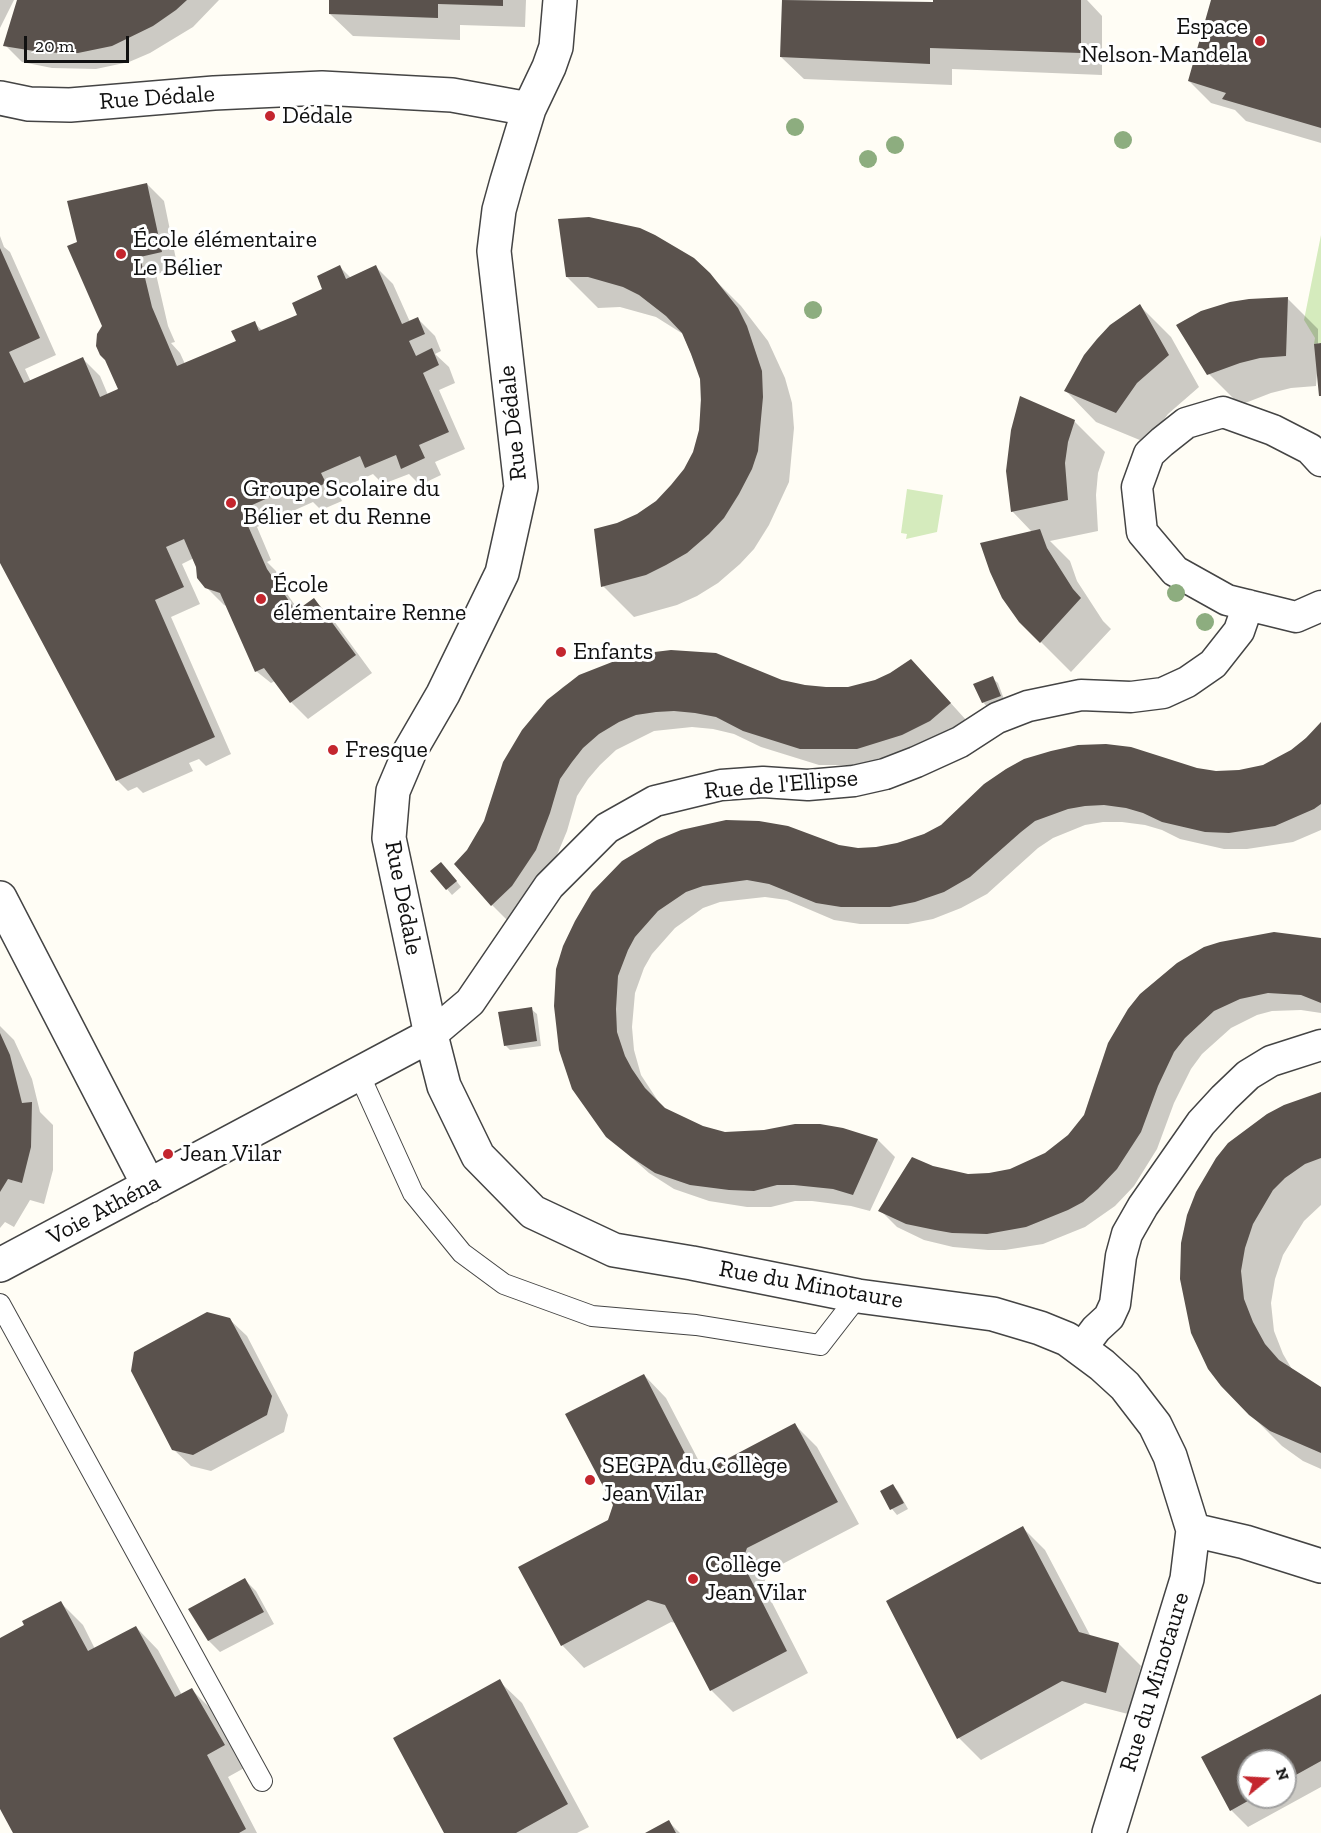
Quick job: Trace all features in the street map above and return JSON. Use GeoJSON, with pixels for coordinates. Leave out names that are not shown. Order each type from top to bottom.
{"type":"FeatureCollection","features":[{"type":"Feature","properties":{"kind":"street","name":"Rue Dédale"},"geometry":{"type":"LineString","coordinates":[[430,1035],[389,838],[393,791],[410,751],[443,694],[502,573],[521,487],[494,251],[499,210],[529,109],[556,47],[560,0]]}},
{"type":"Feature","properties":{"kind":"street","name":"Rue Dédale"},"geometry":{"type":"LineString","coordinates":[[0,98],[30,104],[70,105],[214,93],[322,88],[452,95],[529,109]]}},
{"type":"Feature","properties":{"kind":"street"},"geometry":{"type":"LineString","coordinates":[[1321,461],[1310,449],[1274,430],[1222,412],[1186,423],[1149,454],[1137,487],[1142,532],[1175,571],[1227,600],[1296,617],[1321,606]]}},
{"type":"Feature","properties":{"kind":"street","name":"Rue de l'Ellipse"},"geometry":{"type":"LineString","coordinates":[[430,1035],[470,1002],[549,886],[606,828],[655,801],[721,785],[763,782],[808,785],[854,781],[885,774],[916,762],[960,742],[997,718],[1028,706],[1082,695],[1131,697],[1162,693],[1187,682],[1213,664],[1239,631],[1248,605]]}},
{"type":"Feature","properties":{"kind":"street"},"geometry":{"type":"LineString","coordinates":[[0,898],[149,1186]]}},
{"type":"Feature","properties":{"kind":"street","name":"Voie Athéna"},"geometry":{"type":"LineString","coordinates":[[0,1265],[430,1035]]}},
{"type":"Feature","properties":{"kind":"street","name":"Rue du Minotaure"},"geometry":{"type":"LineString","coordinates":[[430,1035],[444,1086],[478,1156],[533,1212],[614,1250],[693,1263],[858,1296],[993,1314],[1067,1339],[1125,1386],[1155,1425],[1177,1474],[1192,1530],[1187,1579],[1109,1833]]}},
{"type":"Feature","properties":{"kind":"street"},"geometry":{"type":"LineString","coordinates":[[1081,1349],[1096,1329],[1109,1317],[1115,1304],[1121,1256],[1127,1234],[1143,1206],[1201,1123],[1248,1076],[1271,1061],[1321,1045]]}},
{"type":"Feature","properties":{"kind":"street"},"geometry":{"type":"LineString","coordinates":[[1192,1530],[1245,1542],[1321,1566]]}},
{"type":"Feature","properties":{"kind":"lane"},"geometry":{"type":"LineString","coordinates":[[358,1074],[412,1193],[462,1253],[504,1284],[592,1316],[696,1325],[820,1345],[858,1296]]}},
{"type":"Feature","properties":{"kind":"lane"},"geometry":{"type":"LineString","coordinates":[[0,1304],[262,1781]]}},
{"type":"Feature","properties":{"kind":"green space"},"geometry":{"type":"Polygon","coordinates":[[[1321,235],[1321,343],[1314,344],[1315,338],[1304,320],[1321,235]]]}},
{"type":"Feature","properties":{"kind":"green space"},"geometry":{"type":"Polygon","coordinates":[[[907,489],[943,495],[937,532],[906,539],[907,534],[901,533],[907,489]]]}},
{"type":"Feature","properties":{"kind":"building"},"geometry":{"type":"Polygon","coordinates":[[[17,0],[187,0],[153,26],[112,46],[78,53],[60,53],[3,46],[17,0]]]}},
{"type":"Feature","properties":{"kind":"building"},"geometry":{"type":"Polygon","coordinates":[[[329,0],[503,0],[503,6],[438,4],[438,18],[329,14],[329,0]]]}},
{"type":"Feature","properties":{"kind":"building"},"geometry":{"type":"Polygon","coordinates":[[[782,0],[933,2],[933,0],[1081,0],[1081,53],[930,48],[930,64],[780,57],[782,0]]]}},
{"type":"Feature","properties":{"kind":"building","name":"Espace Nelson-Mandela"},"geometry":{"type":"Polygon","coordinates":[[[1211,0],[1321,0],[1321,128],[1222,99],[1226,93],[1188,81],[1211,0]]]}},
{"type":"Feature","properties":{"kind":"building"},"geometry":{"type":"Polygon","coordinates":[[[147,183],[162,252],[140,257],[152,307],[177,366],[236,341],[231,331],[255,321],[259,331],[297,315],[292,303],[322,289],[317,276],[340,265],[346,279],[376,265],[402,324],[418,317],[425,334],[409,341],[416,356],[432,348],[439,365],[423,373],[449,432],[419,445],[425,458],[401,469],[396,455],[365,468],[360,456],[321,473],[326,483],[303,494],[299,484],[241,510],[267,569],[296,611],[314,598],[356,655],[290,703],[264,668],[255,672],[220,593],[205,588],[197,578],[196,567],[184,539],[166,547],[184,587],[155,600],[215,737],[116,781],[0,563],[0,248],[40,338],[9,352],[24,383],[83,357],[100,397],[118,389],[96,346],[97,334],[102,326],[67,246],[77,242],[67,201],[147,183]]]}},
{"type":"Feature","properties":{"kind":"building"},"geometry":{"type":"Polygon","coordinates":[[[589,217],[640,228],[694,258],[710,273],[738,308],[747,326],[762,371],[763,397],[758,451],[752,469],[724,518],[687,553],[666,565],[646,575],[601,587],[594,529],[617,523],[637,514],[656,501],[671,485],[684,469],[693,452],[699,430],[701,400],[700,379],[691,354],[682,333],[666,316],[639,295],[623,287],[588,277],[566,277],[558,219],[589,217]]]}},
{"type":"Feature","properties":{"kind":"building"},"geometry":{"type":"Polygon","coordinates":[[[1288,297],[1286,356],[1260,358],[1207,375],[1176,325],[1201,311],[1230,302],[1288,297]]]}},
{"type":"Feature","properties":{"kind":"building"},"geometry":{"type":"Polygon","coordinates":[[[1140,304],[1169,355],[1137,383],[1116,413],[1064,391],[1084,355],[1097,339],[1110,325],[1140,304]]]}},
{"type":"Feature","properties":{"kind":"building"},"geometry":{"type":"Polygon","coordinates":[[[1321,343],[1321,396],[1319,396],[1314,344],[1321,343]]]}},
{"type":"Feature","properties":{"kind":"building"},"geometry":{"type":"Polygon","coordinates":[[[1020,396],[1075,420],[1068,442],[1065,463],[1068,500],[1011,512],[1006,471],[1011,430],[1020,396]]]}},
{"type":"Feature","properties":{"kind":"building"},"geometry":{"type":"Polygon","coordinates":[[[1040,529],[1047,548],[1081,598],[1040,643],[1019,622],[1002,598],[980,543],[1040,529]]]}},
{"type":"Feature","properties":{"kind":"building"},"geometry":{"type":"Polygon","coordinates":[[[671,650],[716,653],[782,680],[826,687],[848,687],[875,680],[911,659],[951,703],[930,721],[902,735],[857,749],[800,749],[743,731],[716,717],[695,713],[656,712],[636,715],[619,722],[599,734],[583,748],[560,779],[536,850],[512,886],[491,906],[454,864],[467,850],[484,821],[503,762],[522,730],[547,700],[579,675],[630,655],[671,650]]]}},
{"type":"Feature","properties":{"kind":"building"},"geometry":{"type":"Polygon","coordinates":[[[993,676],[1001,696],[982,703],[973,684],[993,676]]]}},
{"type":"Feature","properties":{"kind":"building"},"geometry":{"type":"Polygon","coordinates":[[[1321,722],[1321,804],[1275,826],[1229,833],[1205,832],[1162,822],[1126,808],[1104,805],[1085,806],[1068,809],[1035,821],[970,877],[944,892],[915,902],[890,907],[841,907],[816,903],[769,884],[747,880],[703,886],[686,892],[658,911],[635,937],[618,976],[617,1032],[625,1056],[645,1088],[665,1108],[703,1126],[725,1132],[764,1130],[795,1124],[820,1124],[843,1128],[878,1139],[853,1195],[833,1189],[794,1185],[777,1185],[754,1191],[729,1190],[690,1185],[655,1173],[606,1137],[572,1089],[559,1050],[554,1006],[556,969],[563,946],[592,892],[622,861],[657,840],[681,830],[726,820],[759,821],[788,826],[839,845],[858,848],[876,847],[924,834],[941,825],[984,784],[1006,769],[1024,759],[1051,751],[1078,745],[1106,744],[1131,747],[1197,768],[1216,771],[1239,770],[1263,765],[1291,750],[1321,722]]]}},
{"type":"Feature","properties":{"kind":"building"},"geometry":{"type":"Polygon","coordinates":[[[441,862],[457,881],[446,890],[430,871],[441,862]]]}},
{"type":"Feature","properties":{"kind":"building"},"geometry":{"type":"Polygon","coordinates":[[[1274,932],[1321,938],[1321,1003],[1301,995],[1268,993],[1240,999],[1214,1011],[1185,1038],[1174,1052],[1158,1086],[1141,1132],[1117,1169],[1083,1202],[1026,1227],[987,1234],[952,1233],[906,1224],[878,1211],[912,1157],[933,1166],[968,1174],[1010,1169],[1045,1153],[1068,1135],[1084,1115],[1108,1043],[1128,1009],[1140,994],[1177,963],[1204,947],[1274,932]]]}},
{"type":"Feature","properties":{"kind":"building"},"geometry":{"type":"Polygon","coordinates":[[[532,1007],[537,1041],[504,1046],[498,1012],[532,1007]]]}},
{"type":"Feature","properties":{"kind":"building"},"geometry":{"type":"Polygon","coordinates":[[[0,1033],[10,1055],[22,1103],[32,1102],[31,1147],[22,1183],[8,1179],[0,1192],[0,1033]]]}},
{"type":"Feature","properties":{"kind":"building"},"geometry":{"type":"Polygon","coordinates":[[[1321,1092],[1321,1158],[1305,1164],[1273,1190],[1253,1224],[1245,1248],[1241,1271],[1244,1299],[1265,1344],[1279,1360],[1321,1387],[1321,1453],[1270,1431],[1249,1415],[1221,1386],[1208,1369],[1191,1333],[1180,1279],[1181,1243],[1187,1215],[1196,1192],[1216,1158],[1228,1143],[1267,1114],[1284,1105],[1321,1092]]]}},
{"type":"Feature","properties":{"kind":"building"},"geometry":{"type":"Polygon","coordinates":[[[207,1312],[230,1318],[272,1396],[267,1415],[193,1455],[172,1450],[131,1371],[134,1352],[207,1312]]]}},
{"type":"Feature","properties":{"kind":"building"},"geometry":{"type":"Polygon","coordinates":[[[644,1374],[690,1463],[708,1469],[795,1423],[838,1502],[747,1548],[742,1562],[787,1651],[710,1691],[665,1605],[648,1600],[561,1646],[518,1567],[608,1520],[613,1505],[565,1414],[644,1374]]]}},
{"type":"Feature","properties":{"kind":"building"},"geometry":{"type":"Polygon","coordinates":[[[893,1484],[904,1503],[890,1510],[880,1491],[893,1484]]]}},
{"type":"Feature","properties":{"kind":"building"},"geometry":{"type":"Polygon","coordinates":[[[1023,1526],[1079,1632],[1119,1643],[1106,1693],[1062,1681],[957,1739],[886,1601],[1023,1526]]]}},
{"type":"Feature","properties":{"kind":"building"},"geometry":{"type":"Polygon","coordinates":[[[245,1578],[264,1612],[208,1641],[188,1609],[245,1578]]]}},
{"type":"Feature","properties":{"kind":"building"},"geometry":{"type":"Polygon","coordinates":[[[61,1601],[88,1651],[136,1626],[175,1697],[192,1688],[225,1745],[207,1755],[246,1829],[239,1833],[13,1833],[0,1809],[0,1638],[24,1625],[22,1621],[61,1601]]]}},
{"type":"Feature","properties":{"kind":"building"},"geometry":{"type":"Polygon","coordinates":[[[500,1679],[568,1804],[516,1833],[444,1833],[393,1738],[500,1679]]]}},
{"type":"Feature","properties":{"kind":"building"},"geometry":{"type":"Polygon","coordinates":[[[1321,1694],[1321,1761],[1297,1774],[1297,1749],[1237,1749],[1237,1807],[1230,1811],[1201,1757],[1321,1694]]]}},
{"type":"Feature","properties":{"kind":"building"},"geometry":{"type":"Polygon","coordinates":[[[669,1820],[676,1833],[645,1833],[669,1820]]]}},
{"type":"Feature","properties":{"kind":"place","name":"Espace Nelson-Mandela"},"geometry":{"type":"Point","coordinates":[1260,41]}},
{"type":"Feature","properties":{"kind":"place","name":"Dédale"},"geometry":{"type":"Point","coordinates":[270,116]}},
{"type":"Feature","properties":{"kind":"place","name":"École élémentaire Le Bélier"},"geometry":{"type":"Point","coordinates":[121,254]}},
{"type":"Feature","properties":{"kind":"place","name":"Groupe Scolaire du Bélier et du Renne"},"geometry":{"type":"Point","coordinates":[231,503]}},
{"type":"Feature","properties":{"kind":"place","name":"École élémentaire Renne"},"geometry":{"type":"Point","coordinates":[261,599]}},
{"type":"Feature","properties":{"kind":"place","name":"Enfants"},"geometry":{"type":"Point","coordinates":[561,652]}},
{"type":"Feature","properties":{"kind":"place","name":"Fresque"},"geometry":{"type":"Point","coordinates":[333,750]}},
{"type":"Feature","properties":{"kind":"place","name":"Jean Vilar"},"geometry":{"type":"Point","coordinates":[168,1154]}},
{"type":"Feature","properties":{"kind":"place","name":"SEGPA du Collège Jean Vilar"},"geometry":{"type":"Point","coordinates":[590,1480]}},
{"type":"Feature","properties":{"kind":"place","name":"Collège Jean Vilar"},"geometry":{"type":"Point","coordinates":[693,1579]}}]}
